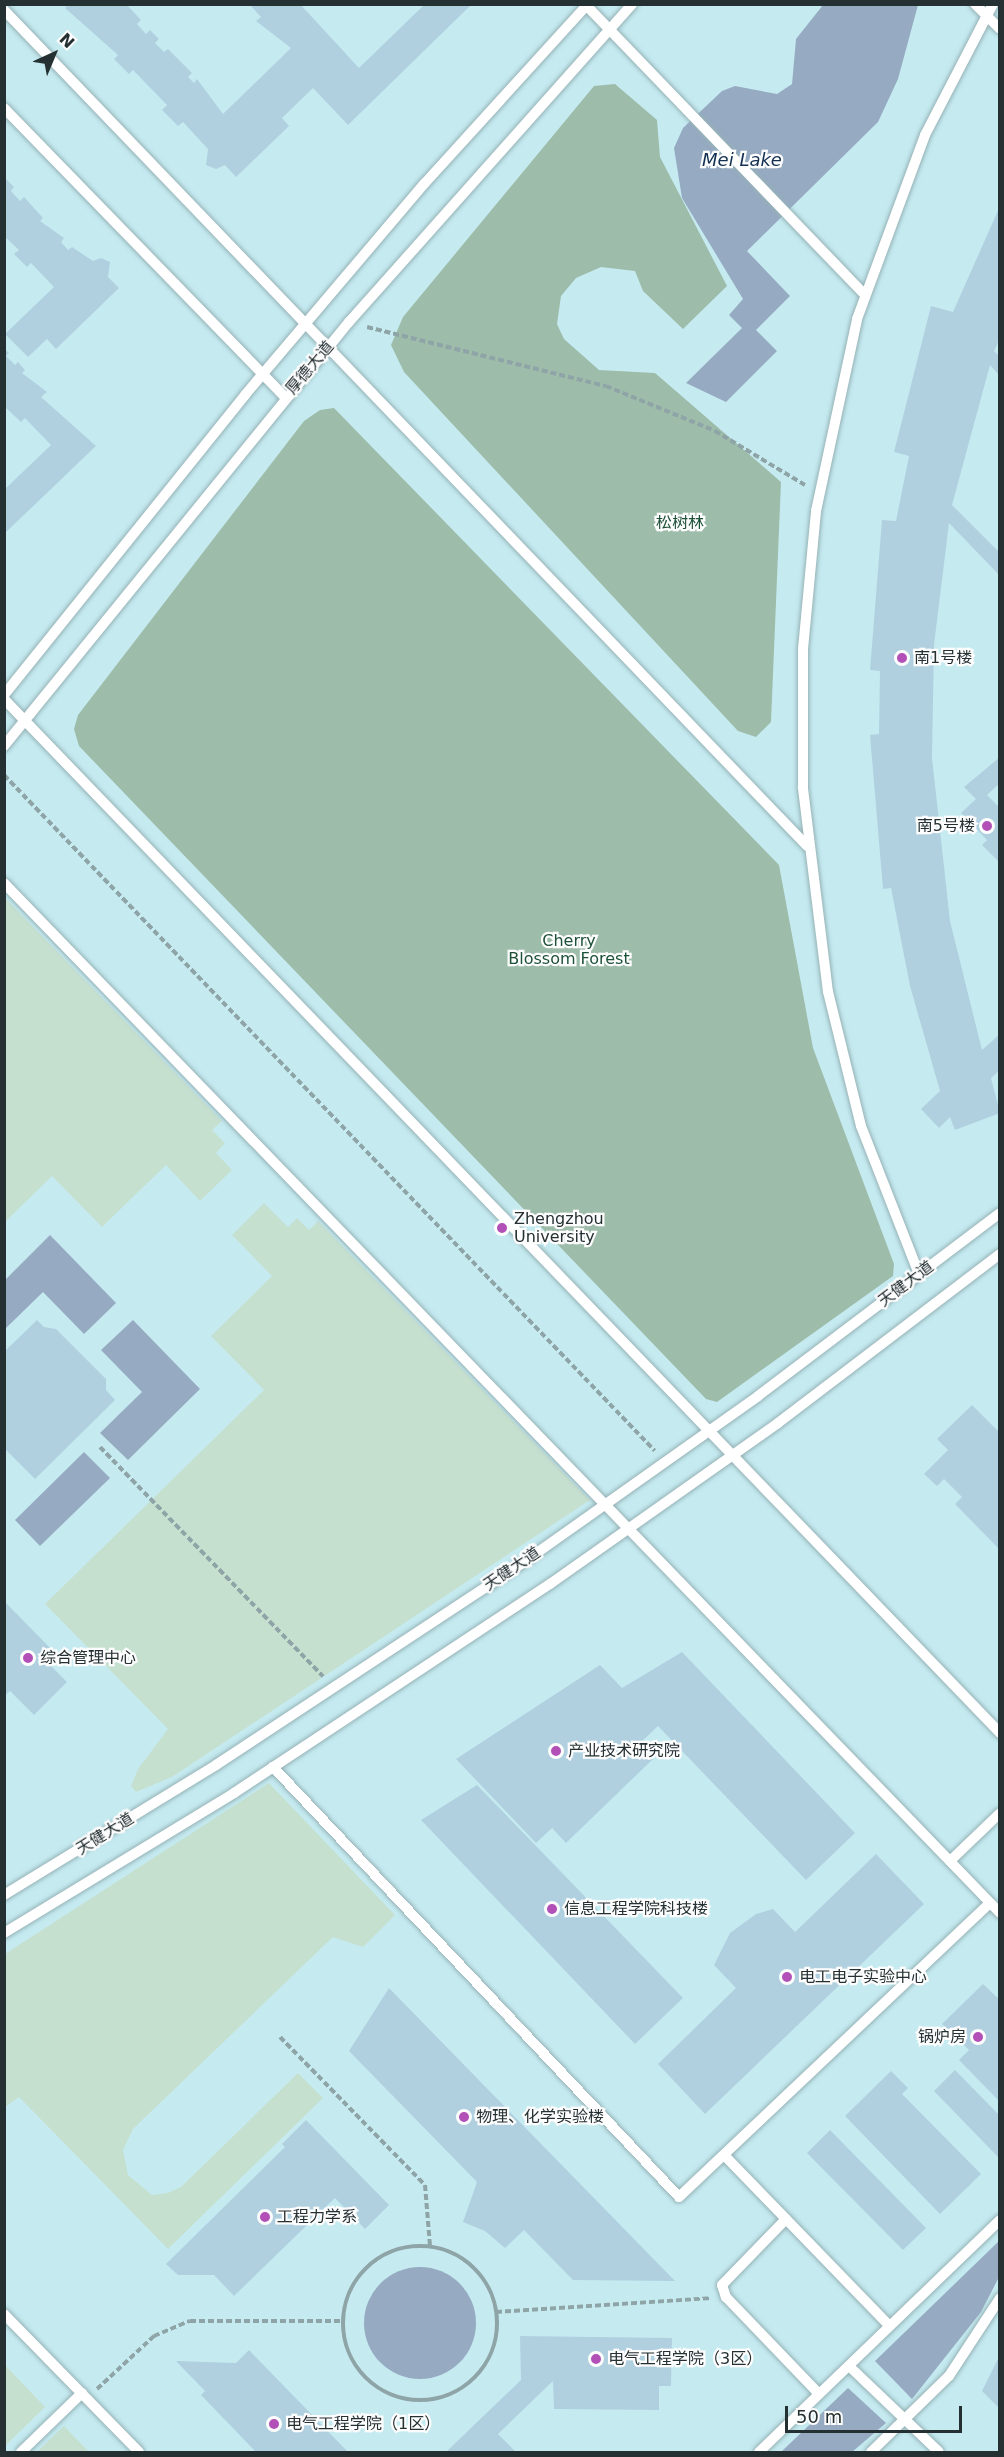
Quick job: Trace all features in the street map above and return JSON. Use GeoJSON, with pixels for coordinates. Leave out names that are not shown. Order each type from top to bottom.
{"type":"FeatureCollection","features":[{"type":"Feature","properties":{"kind":"lane","name":"厚德大道"},"geometry":{"type":"LineString","coordinates":[[4,746],[349,322],[632,4]]}},
{"type":"Feature","properties":{"kind":"lane"},"geometry":{"type":"LineString","coordinates":[[975,4],[999,29]]}},
{"type":"Feature","properties":{"kind":"lane"},"geometry":{"type":"LineString","coordinates":[[919,1274],[861,1126],[843,1059],[816,924],[807,846],[803,649],[819,494],[840,383],[865,295],[921,145],[993,4]]}},
{"type":"Feature","properties":{"kind":"lane","name":"厚德大道"},"geometry":{"type":"LineString","coordinates":[[4,697],[263,374],[425,183],[586,5]]}},
{"type":"Feature","properties":{"kind":"lane"},"geometry":{"type":"LineString","coordinates":[[586,5],[865,295]]}},
{"type":"Feature","properties":{"kind":"lane"},"geometry":{"type":"LineString","coordinates":[[4,10],[807,846]]}},
{"type":"Feature","properties":{"kind":"lane"},"geometry":{"type":"LineString","coordinates":[[4,108],[285,398]]}},
{"type":"Feature","properties":{"kind":"lane"},"geometry":{"type":"LineString","coordinates":[[4,697],[999,1733]]}},
{"type":"Feature","properties":{"kind":"lane"},"geometry":{"type":"LineString","coordinates":[[4,883],[999,1913]]}},
{"type":"Feature","properties":{"kind":"lane","name":"天健大道"},"geometry":{"type":"LineString","coordinates":[[4,1895],[334,1688],[605,1504],[709,1431],[999,1213]]}},
{"type":"Feature","properties":{"kind":"lane","name":"天健大道"},"geometry":{"type":"LineString","coordinates":[[4,1933],[273,1767],[628,1528],[732,1455],[999,1254]]}},
{"type":"Feature","properties":{"kind":"lane"},"geometry":{"type":"LineString","coordinates":[[273,1767],[679,2197],[990,1903]]}},
{"type":"Feature","properties":{"kind":"lane"},"geometry":{"type":"LineString","coordinates":[[950,1861],[999,1813]]}},
{"type":"Feature","properties":{"kind":"lane"},"geometry":{"type":"LineString","coordinates":[[724,2155],[890,2326]]}},
{"type":"Feature","properties":{"kind":"lane"},"geometry":{"type":"LineString","coordinates":[[786,2219],[730,2274],[722,2285],[726,2297],[819,2394]]}},
{"type":"Feature","properties":{"kind":"lane"},"geometry":{"type":"LineString","coordinates":[[759,2452],[999,2220]]}},
{"type":"Feature","properties":{"kind":"lane"},"geometry":{"type":"LineString","coordinates":[[872,2452],[906,2421],[949,2376],[999,2298]]}},
{"type":"Feature","properties":{"kind":"lane"},"geometry":{"type":"LineString","coordinates":[[4,2314],[139,2452]]}},
{"type":"Feature","properties":{"kind":"lane"},"geometry":{"type":"LineString","coordinates":[[849,2366],[939,2452]]}},
{"type":"Feature","properties":{"kind":"lane"},"geometry":{"type":"LineString","coordinates":[[21,2452],[85,2396]]}},
{"type":"Feature","properties":{"kind":"path"},"geometry":{"type":"LineString","coordinates":[[349,322],[606,386],[666,407],[763,457],[819,494]]}},
{"type":"Feature","properties":{"kind":"path"},"geometry":{"type":"LineString","coordinates":[[4,775],[666,1461]]}},
{"type":"Feature","properties":{"kind":"path"},"geometry":{"type":"LineString","coordinates":[[100,1447],[334,1688]]}},
{"type":"Feature","properties":{"kind":"path"},"geometry":{"type":"LineString","coordinates":[[280,2037],[425,2185],[430,2247]]}},
{"type":"Feature","properties":{"kind":"path"},"geometry":{"type":"LineString","coordinates":[[404,2247],[430,2247],[447,2251],[472,2266],[489,2290],[496,2312],[493,2348],[477,2374],[451,2394],[418,2400],[392,2395],[370,2382],[349,2354],[342,2321],[351,2288],[373,2261],[404,2247]]}},
{"type":"Feature","properties":{"kind":"path"},"geometry":{"type":"LineString","coordinates":[[496,2312],[726,2297]]}},
{"type":"Feature","properties":{"kind":"path"},"geometry":{"type":"LineString","coordinates":[[85,2396],[169,2327],[190,2321],[342,2321]]}},
{"type":"Feature","properties":{"kind":"shaded area","name":"Zhengzhou University"},"geometry":{"type":"Polygon","coordinates":[[[5,5],[999,5],[999,2452],[5,2452],[5,5]]]}},
{"type":"Feature","properties":{"kind":"green space","name":"松树林"},"geometry":{"type":"Polygon","coordinates":[[[615,84],[657,120],[660,157],[727,286],[683,329],[643,291],[635,271],[601,267],[576,278],[561,296],[557,324],[564,339],[599,370],[655,373],[781,482],[771,722],[756,737],[738,731],[404,372],[391,345],[403,317],[594,86],[615,84]]]}},
{"type":"Feature","properties":{"kind":"green space","name":"Cherry Blossom Forest"},"geometry":{"type":"Polygon","coordinates":[[[334,408],[779,865],[813,1048],[894,1264],[893,1276],[717,1402],[706,1399],[79,746],[74,729],[78,715],[304,421],[320,410],[334,408]]]}},
{"type":"Feature","properties":{"kind":"green space"},"geometry":{"type":"Polygon","coordinates":[[[5,898],[222,1121],[212,1130],[225,1143],[216,1153],[232,1170],[200,1201],[166,1165],[102,1227],[52,1176],[5,1222],[5,898]]]}},
{"type":"Feature","properties":{"kind":"green space"},"geometry":{"type":"Polygon","coordinates":[[[264,1203],[288,1227],[297,1218],[309,1230],[318,1221],[590,1500],[172,1777],[136,1792],[131,1786],[138,1769],[168,1729],[45,1604],[264,1390],[211,1336],[272,1276],[232,1235],[264,1203]]]}},
{"type":"Feature","properties":{"kind":"green space"},"geometry":{"type":"Polygon","coordinates":[[[269,1783],[395,1915],[363,1947],[333,1937],[133,2129],[123,2150],[128,2175],[152,2195],[168,2193],[181,2187],[298,2073],[323,2098],[168,2249],[19,2097],[5,2107],[5,1954],[269,1783]]]}},
{"type":"Feature","properties":{"kind":"green space"},"geometry":{"type":"Polygon","coordinates":[[[5,2365],[45,2407],[5,2446],[5,2365]]]}},
{"type":"Feature","properties":{"kind":"green space"},"geometry":{"type":"Polygon","coordinates":[[[64,2426],[89,2452],[37,2452],[64,2426]]]}},
{"type":"Feature","properties":{"kind":"water","name":"Mei Lake"},"geometry":{"type":"Polygon","coordinates":[[[823,5],[918,5],[898,79],[878,122],[747,251],[790,296],[756,330],[777,351],[726,402],[686,383],[742,328],[729,315],[743,299],[682,198],[674,148],[683,128],[722,91],[735,86],[777,94],[792,84],[796,39],[823,5]]]}},
{"type":"Feature","properties":{"kind":"water"},"geometry":{"type":"Polygon","coordinates":[[[50,1235],[116,1303],[84,1334],[43,1292],[5,1329],[5,1280],[50,1235]]]}},
{"type":"Feature","properties":{"kind":"water"},"geometry":{"type":"Polygon","coordinates":[[[133,1320],[200,1389],[128,1460],[100,1433],[142,1392],[101,1350],[133,1320]]]}},
{"type":"Feature","properties":{"kind":"water"},"geometry":{"type":"Polygon","coordinates":[[[84,1452],[110,1478],[40,1546],[15,1520],[84,1452]]]}},
{"type":"Feature","properties":{"kind":"water"},"geometry":{"type":"Polygon","coordinates":[[[999,2241],[999,2277],[981,2312],[912,2399],[875,2361],[999,2241]]]}},
{"type":"Feature","properties":{"kind":"water"},"geometry":{"type":"Polygon","coordinates":[[[420,2267],[441,2271],[460,2283],[472,2302],[476,2323],[472,2344],[460,2363],[441,2375],[420,2379],[399,2375],[380,2363],[368,2344],[364,2323],[368,2302],[380,2283],[399,2271],[420,2267]]]}},
{"type":"Feature","properties":{"kind":"water"},"geometry":{"type":"Polygon","coordinates":[[[848,2388],[886,2423],[852,2452],[781,2452],[848,2388]]]}},
{"type":"Feature","properties":{"kind":"building"},"geometry":{"type":"Polygon","coordinates":[[[69,4],[126,4],[141,20],[137,24],[146,34],[150,30],[159,39],[155,43],[164,52],[168,49],[192,73],[188,77],[194,83],[197,79],[223,114],[291,48],[256,21],[261,17],[249,4],[300,4],[359,68],[425,4],[472,4],[348,125],[313,88],[282,118],[289,126],[236,177],[225,165],[216,169],[206,165],[208,149],[183,122],[178,126],[162,110],[167,105],[133,70],[129,74],[114,59],[118,55],[65,8],[69,4]]]}},
{"type":"Feature","properties":{"kind":"building"},"geometry":{"type":"Polygon","coordinates":[[[4,177],[14,187],[11,191],[20,201],[24,197],[43,218],[40,221],[64,238],[61,242],[68,250],[72,247],[93,261],[101,258],[110,262],[108,277],[119,288],[56,349],[47,339],[28,357],[5,334],[54,287],[31,263],[27,267],[14,254],[19,250],[4,236],[4,177]]]}},
{"type":"Feature","properties":{"kind":"building","name":"南1号楼"},"geometry":{"type":"Polygon","coordinates":[[[1000,206],[1000,338],[994,351],[1000,357],[1000,376],[990,365],[952,505],[1000,553],[1000,576],[949,523],[934,645],[932,758],[950,921],[982,1050],[1000,1034],[1000,1070],[991,1078],[1000,1113],[955,1130],[950,1117],[939,1128],[921,1109],[940,1091],[910,986],[891,888],[883,889],[870,735],[879,734],[880,671],[870,670],[882,520],[896,521],[909,456],[894,452],[931,306],[953,312],[1000,206]]]}},
{"type":"Feature","properties":{"kind":"building"},"geometry":{"type":"Polygon","coordinates":[[[4,348],[9,353],[6,356],[15,365],[18,362],[25,370],[22,373],[47,392],[41,397],[96,446],[4,534],[4,490],[51,445],[25,418],[21,422],[4,406],[4,348]]]}},
{"type":"Feature","properties":{"kind":"building","name":"南5号楼"},"geometry":{"type":"Polygon","coordinates":[[[1000,757],[1000,783],[987,795],[1000,808],[1000,863],[982,845],[987,840],[961,813],[976,799],[964,787],[1000,757]]]}},
{"type":"Feature","properties":{"kind":"building"},"geometry":{"type":"Polygon","coordinates":[[[37,1320],[44,1327],[56,1329],[106,1379],[106,1390],[115,1400],[35,1479],[4,1448],[4,1352],[37,1320]]]}},
{"type":"Feature","properties":{"kind":"building"},"geometry":{"type":"Polygon","coordinates":[[[972,1405],[1000,1433],[1000,1550],[955,1504],[962,1497],[944,1479],[937,1486],[924,1474],[948,1450],[937,1439],[972,1405]]]}},
{"type":"Feature","properties":{"kind":"building","name":"综合管理中心"},"geometry":{"type":"Polygon","coordinates":[[[4,1601],[56,1654],[47,1662],[67,1682],[34,1715],[10,1691],[4,1696],[4,1601]]]}},
{"type":"Feature","properties":{"kind":"building"},"geometry":{"type":"Polygon","coordinates":[[[682,1652],[855,1833],[806,1880],[658,1726],[639,1744],[653,1759],[566,1843],[552,1828],[536,1843],[456,1759],[600,1665],[622,1688],[682,1652]]]}},
{"type":"Feature","properties":{"kind":"building","name":"信息工程学院科技楼"},"geometry":{"type":"Polygon","coordinates":[[[477,1785],[683,1998],[635,2044],[421,1820],[477,1785]]]}},
{"type":"Feature","properties":{"kind":"building","name":"电工电子实验中心"},"geometry":{"type":"Polygon","coordinates":[[[876,1854],[924,1904],[705,2114],[658,2064],[736,1988],[714,1965],[730,1933],[756,1914],[773,1909],[795,1932],[876,1854]]]}},
{"type":"Feature","properties":{"kind":"building","name":"锅炉房"},"geometry":{"type":"Polygon","coordinates":[[[983,1984],[1000,2000],[1000,2102],[959,2060],[969,2050],[942,2024],[983,1984]]]}},
{"type":"Feature","properties":{"kind":"building","name":"物理、化学实验楼"},"geometry":{"type":"Polygon","coordinates":[[[389,1988],[675,2281],[573,2280],[524,2230],[505,2248],[485,2231],[463,2222],[477,2182],[349,2051],[389,1988]]]}},
{"type":"Feature","properties":{"kind":"building"},"geometry":{"type":"Polygon","coordinates":[[[955,2070],[1000,2116],[998,2157],[934,2091],[955,2070]]]}},
{"type":"Feature","properties":{"kind":"building"},"geometry":{"type":"Polygon","coordinates":[[[891,2071],[908,2088],[902,2094],[981,2174],[940,2214],[845,2116],[891,2071]]]}},
{"type":"Feature","properties":{"kind":"building","name":"工程力学系"},"geometry":{"type":"Polygon","coordinates":[[[306,2120],[389,2205],[365,2229],[335,2198],[234,2296],[214,2275],[178,2275],[166,2264],[285,2147],[282,2144],[306,2120]]]}},
{"type":"Feature","properties":{"kind":"building"},"geometry":{"type":"Polygon","coordinates":[[[830,2130],[926,2228],[903,2250],[807,2153],[830,2130]]]}},
{"type":"Feature","properties":{"kind":"building","name":"电气工程学院（3区）"},"geometry":{"type":"Polygon","coordinates":[[[520,2336],[672,2338],[671,2386],[659,2386],[659,2410],[554,2409],[553,2381],[498,2434],[516,2452],[446,2452],[521,2380],[520,2336]]]}},
{"type":"Feature","properties":{"kind":"building","name":"电气工程学院（1区）"},"geometry":{"type":"Polygon","coordinates":[[[249,2350],[348,2452],[256,2452],[201,2395],[205,2391],[176,2361],[236,2363],[249,2350]]]}},
{"type":"Feature","properties":{"kind":"building"},"geometry":{"type":"Polygon","coordinates":[[[1000,2355],[1000,2409],[982,2391],[1000,2355]]]}},
{"type":"Feature","properties":{"kind":"place","name":"南1号楼"},"geometry":{"type":"Point","coordinates":[902,658]}},
{"type":"Feature","properties":{"kind":"place","name":"南5号楼"},"geometry":{"type":"Point","coordinates":[987,826]}},
{"type":"Feature","properties":{"kind":"place","name":"Zhengzhou University"},"geometry":{"type":"Point","coordinates":[502,1228]}},
{"type":"Feature","properties":{"kind":"place","name":"综合管理中心"},"geometry":{"type":"Point","coordinates":[28,1658]}},
{"type":"Feature","properties":{"kind":"place","name":"产业技术研究院"},"geometry":{"type":"Point","coordinates":[556,1751]}},
{"type":"Feature","properties":{"kind":"place","name":"信息工程学院科技楼"},"geometry":{"type":"Point","coordinates":[552,1909]}},
{"type":"Feature","properties":{"kind":"place","name":"电工电子实验中心"},"geometry":{"type":"Point","coordinates":[787,1977]}},
{"type":"Feature","properties":{"kind":"place","name":"锅炉房"},"geometry":{"type":"Point","coordinates":[978,2037]}},
{"type":"Feature","properties":{"kind":"place","name":"物理、化学实验楼"},"geometry":{"type":"Point","coordinates":[464,2117]}},
{"type":"Feature","properties":{"kind":"place","name":"工程力学系"},"geometry":{"type":"Point","coordinates":[265,2217]}},
{"type":"Feature","properties":{"kind":"place","name":"电气工程学院（3区）"},"geometry":{"type":"Point","coordinates":[596,2359]}},
{"type":"Feature","properties":{"kind":"place","name":"电气工程学院（1区）"},"geometry":{"type":"Point","coordinates":[274,2424]}}]}
